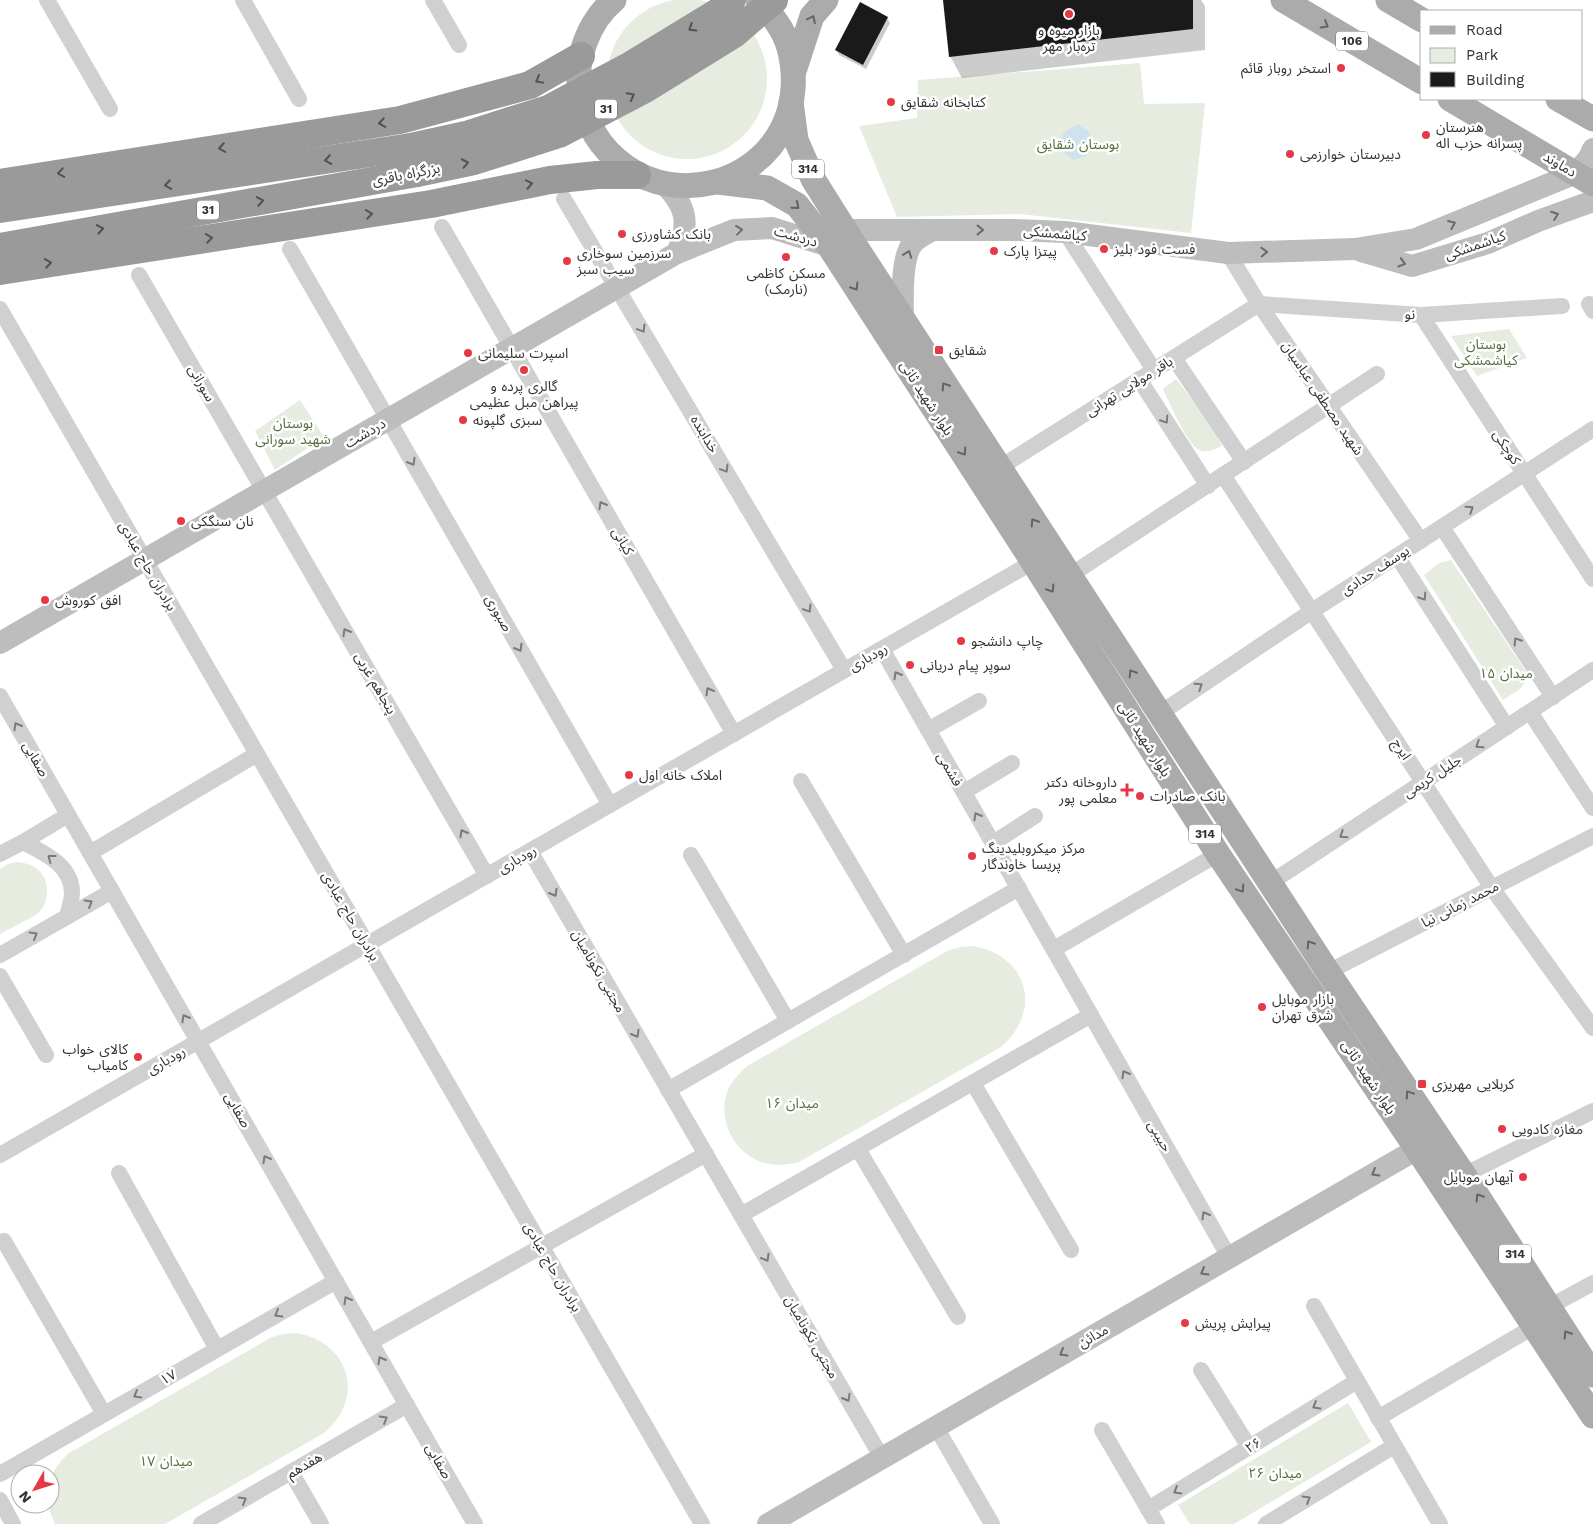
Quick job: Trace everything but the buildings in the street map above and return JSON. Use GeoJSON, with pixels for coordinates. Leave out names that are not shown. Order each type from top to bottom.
{"type":"FeatureCollection","features":[{"type":"Feature","properties":{"kind":"highway","name":"بزرگراه باقری"},"geometry":{"type":"LineString","coordinates":[[0,210],[411,147],[466,135],[548,109],[631,65],[718,12],[732,0]]}},
{"type":"Feature","properties":{"kind":"highway","name":"بزرگراه باقری"},"geometry":{"type":"LineString","coordinates":[[0,247],[417,173],[474,161],[559,134],[645,89],[734,34],[774,0]]}},
{"type":"Feature","properties":{"kind":"highway"},"geometry":{"type":"LineString","coordinates":[[0,183],[400,120],[530,86],[581,56]]}},
{"type":"Feature","properties":{"kind":"highway"},"geometry":{"type":"LineString","coordinates":[[0,270],[431,204],[550,180],[597,175],[637,175]]}},
{"type":"Feature","properties":{"kind":"main road"},"geometry":{"type":"LineString","coordinates":[[614,0],[606,7],[590,30],[581,56],[579,85],[584,112],[596,138],[614,159],[637,175],[664,184],[691,187],[718,182],[744,170],[766,152],[782,128],[792,102],[793,74],[788,46],[776,20],[758,0]]}},
{"type":"Feature","properties":{"kind":"main road"},"geometry":{"type":"LineString","coordinates":[[793,74],[812,16],[826,0]]}},
{"type":"Feature","properties":{"kind":"main road","name":"106"},"geometry":{"type":"LineString","coordinates":[[1283,0],[1420,81]]}},
{"type":"Feature","properties":{"kind":"main road"},"geometry":{"type":"LineString","coordinates":[[1388,0],[1420,19]]}},
{"type":"Feature","properties":{"kind":"main road","name":"دماوند"},"geometry":{"type":"LineString","coordinates":[[1452,100],[1584,178]]}},
{"type":"Feature","properties":{"kind":"main road"},"geometry":{"type":"LineString","coordinates":[[1560,100],[1592,119]]}},
{"type":"Feature","properties":{"kind":"main road","name":"بلوار شهید ثانی"},"geometry":{"type":"LineString","coordinates":[[792,102],[796,140],[837,238],[1033,562],[1218,854],[1427,1142],[1542,1316],[1593,1375]]}},
{"type":"Feature","properties":{"kind":"main road"},"geometry":{"type":"LineString","coordinates":[[1584,178],[1593,149]]}},
{"type":"Feature","properties":{"kind":"main road","name":"کیاشمشکی"},"geometry":{"type":"LineString","coordinates":[[837,238],[932,230],[1013,230],[1065,232],[1228,253],[1355,250],[1416,239],[1584,178]]}},
{"type":"Feature","properties":{"kind":"main road","name":"بلوار شهید ثانی"},"geometry":{"type":"LineString","coordinates":[[718,182],[767,188],[797,205],[837,238],[903,320],[1328,972],[1427,1142],[1464,1175],[1542,1316],[1593,1416]]}},
{"type":"Feature","properties":{"kind":"main road"},"geometry":{"type":"LineString","coordinates":[[664,184],[675,195],[682,209],[685,224],[684,239],[677,253]]}},
{"type":"Feature","properties":{"kind":"main road","name":"کیاشمشکی"},"geometry":{"type":"LineString","coordinates":[[1355,250],[1412,266],[1488,243],[1593,201]]}},
{"type":"Feature","properties":{"kind":"main road","name":"دردشت"},"geometry":{"type":"LineString","coordinates":[[0,643],[677,253],[734,230],[772,228],[837,238]]}},
{"type":"Feature","properties":{"kind":"main road"},"geometry":{"type":"LineString","coordinates":[[903,320],[902,288],[905,261],[912,244],[932,230]]}},
{"type":"Feature","properties":{"kind":"main road"},"geometry":{"type":"LineString","coordinates":[[1163,768],[1184,752]]}},
{"type":"Feature","properties":{"kind":"main road","name":"مدائن"},"geometry":{"type":"LineString","coordinates":[[768,1524],[1427,1142]]}},
{"type":"Feature","properties":{"kind":"street"},"geometry":{"type":"LineString","coordinates":[[47,0],[110,109]]}},
{"type":"Feature","properties":{"kind":"street"},"geometry":{"type":"LineString","coordinates":[[243,0],[299,99]]}},
{"type":"Feature","properties":{"kind":"street"},"geometry":{"type":"LineString","coordinates":[[433,0],[459,45]]}},
{"type":"Feature","properties":{"kind":"street","name":"خدابنده"},"geometry":{"type":"LineString","coordinates":[[564,199],[844,670]]}},
{"type":"Feature","properties":{"kind":"street","name":"کیانی"},"geometry":{"type":"LineString","coordinates":[[442,226],[734,734]]}},
{"type":"Feature","properties":{"kind":"street"},"geometry":{"type":"LineString","coordinates":[[1065,232],[1154,370]]}},
{"type":"Feature","properties":{"kind":"street","name":"صبوری"},"geometry":{"type":"LineString","coordinates":[[290,249],[610,805]]}},
{"type":"Feature","properties":{"kind":"street","name":"شهید مصطفی عباسیان"},"geometry":{"type":"LineString","coordinates":[[1228,253],[1259,304],[1420,541]]}},
{"type":"Feature","properties":{"kind":"street","name":"سورانی"},"geometry":{"type":"LineString","coordinates":[[139,275],[265,491]]}},
{"type":"Feature","properties":{"kind":"street","name":"باقر مولایی تهرانی"},"geometry":{"type":"LineString","coordinates":[[999,468],[1259,304]]}},
{"type":"Feature","properties":{"kind":"street","name":"نو"},"geometry":{"type":"LineString","coordinates":[[1259,304],[1421,315],[1562,306]]}},
{"type":"Feature","properties":{"kind":"street","name":"برادران حاج عبادی"},"geometry":{"type":"LineString","coordinates":[[0,309],[702,1524]]}},
{"type":"Feature","properties":{"kind":"street","name":"کوچکی"},"geometry":{"type":"LineString","coordinates":[[1421,315],[1593,579]]}},
{"type":"Feature","properties":{"kind":"street"},"geometry":{"type":"LineString","coordinates":[[1174,358],[1244,462]]}},
{"type":"Feature","properties":{"kind":"street"},"geometry":{"type":"LineString","coordinates":[[1069,576],[1377,374]]}},
{"type":"Feature","properties":{"kind":"street"},"geometry":{"type":"LineString","coordinates":[[1139,379],[1208,486]]}},
{"type":"Feature","properties":{"kind":"street","name":"یوسف حدادی"},"geometry":{"type":"LineString","coordinates":[[1159,714],[1312,611],[1593,429]]}},
{"type":"Feature","properties":{"kind":"street","name":"ایرج"},"geometry":{"type":"LineString","coordinates":[[1223,476],[1492,888],[1593,1028]]}},
{"type":"Feature","properties":{"kind":"street","name":"پنجاهم غربی"},"geometry":{"type":"LineString","coordinates":[[265,491],[487,876]]}},
{"type":"Feature","properties":{"kind":"street"},"geometry":{"type":"LineString","coordinates":[[1442,527],[1553,696]]}},
{"type":"Feature","properties":{"kind":"street"},"geometry":{"type":"LineString","coordinates":[[1397,556],[1507,727]]}},
{"type":"Feature","properties":{"kind":"street","name":"رودباری"},"geometry":{"type":"LineString","coordinates":[[0,1156],[1033,562]]}},
{"type":"Feature","properties":{"kind":"street","name":"فشمی"},"geometry":{"type":"LineString","coordinates":[[882,649],[1019,888]]}},
{"type":"Feature","properties":{"kind":"street","name":"جلیل کریمی"},"geometry":{"type":"LineString","coordinates":[[1270,882],[1593,670]]}},
{"type":"Feature","properties":{"kind":"street","name":"صفایی"},"geometry":{"type":"LineString","coordinates":[[0,696],[475,1524]]}},
{"type":"Feature","properties":{"kind":"street"},"geometry":{"type":"LineString","coordinates":[[928,730],[978,701]]}},
{"type":"Feature","properties":{"kind":"street"},"geometry":{"type":"LineString","coordinates":[[1530,712],[1593,808]]}},
{"type":"Feature","properties":{"kind":"street"},"geometry":{"type":"LineString","coordinates":[[90,853],[257,754]]}},
{"type":"Feature","properties":{"kind":"street"},"geometry":{"type":"LineString","coordinates":[[964,792],[1012,763]]}},
{"type":"Feature","properties":{"kind":"street"},"geometry":{"type":"LineString","coordinates":[[801,781],[904,955]]}},
{"type":"Feature","properties":{"kind":"street"},"geometry":{"type":"LineString","coordinates":[[0,854],[68,814]]}},
{"type":"Feature","properties":{"kind":"street"},"geometry":{"type":"LineString","coordinates":[[993,843],[1035,816]]}},
{"type":"Feature","properties":{"kind":"street","name":"محمد زمانی نیا"},"geometry":{"type":"LineString","coordinates":[[1328,972],[1593,836]]}},
{"type":"Feature","properties":{"kind":"street"},"geometry":{"type":"LineString","coordinates":[[23,842],[49,856],[67,872],[72,893],[67,916]]}},
{"type":"Feature","properties":{"kind":"street","name":"مجتبی نکونامیان"},"geometry":{"type":"LineString","coordinates":[[530,851],[668,1090]]}},
{"type":"Feature","properties":{"kind":"street"},"geometry":{"type":"LineString","coordinates":[[1054,949],[1218,854]]}},
{"type":"Feature","properties":{"kind":"street"},"geometry":{"type":"LineString","coordinates":[[691,855],[788,1021]]}},
{"type":"Feature","properties":{"kind":"street"},"geometry":{"type":"LineString","coordinates":[[1019,888],[1091,1015],[741,1216],[668,1090],[1019,888]]}},
{"type":"Feature","properties":{"kind":"street"},"geometry":{"type":"LineString","coordinates":[[0,954],[112,891]]}},
{"type":"Feature","properties":{"kind":"street"},"geometry":{"type":"LineString","coordinates":[[0,976],[46,1055]]}},
{"type":"Feature","properties":{"kind":"street","name":"حبیبی"},"geometry":{"type":"LineString","coordinates":[[1091,1015],[1229,1257]]}},
{"type":"Feature","properties":{"kind":"street"},"geometry":{"type":"LineString","coordinates":[[973,1083],[1070,1250]]}},
{"type":"Feature","properties":{"kind":"street"},"geometry":{"type":"LineString","coordinates":[[1464,1175],[1593,1111]]}},
{"type":"Feature","properties":{"kind":"street"},"geometry":{"type":"LineString","coordinates":[[858,1149],[958,1317]]}},
{"type":"Feature","properties":{"kind":"street"},"geometry":{"type":"LineString","coordinates":[[371,1342],[706,1154]]}},
{"type":"Feature","properties":{"kind":"street"},"geometry":{"type":"LineString","coordinates":[[119,1173],[217,1349]]}},
{"type":"Feature","properties":{"kind":"street","name":"مجتبی نکونامیان"},"geometry":{"type":"LineString","coordinates":[[741,1216],[882,1458]]}},
{"type":"Feature","properties":{"kind":"street"},"geometry":{"type":"LineString","coordinates":[[4,1241],[104,1414]]}},
{"type":"Feature","properties":{"kind":"street","name":"۱۷"},"geometry":{"type":"LineString","coordinates":[[0,1474],[336,1281]]}},
{"type":"Feature","properties":{"kind":"street"},"geometry":{"type":"LineString","coordinates":[[1378,1418],[1593,1282]]}},
{"type":"Feature","properties":{"kind":"street"},"geometry":{"type":"LineString","coordinates":[[1314,1306],[1440,1524]]}},
{"type":"Feature","properties":{"kind":"street"},"geometry":{"type":"LineString","coordinates":[[1201,1370],[1249,1447]]}},
{"type":"Feature","properties":{"kind":"street","name":"۲۶"},"geometry":{"type":"LineString","coordinates":[[1148,1508],[1357,1381]]}},
{"type":"Feature","properties":{"kind":"street","name":"هفدهم"},"geometry":{"type":"LineString","coordinates":[[200,1524],[407,1405]]}},
{"type":"Feature","properties":{"kind":"street"},"geometry":{"type":"LineString","coordinates":[[936,1427],[992,1524]]}},
{"type":"Feature","properties":{"kind":"street"},"geometry":{"type":"LineString","coordinates":[[1102,1430],[1157,1524]]}},
{"type":"Feature","properties":{"kind":"street"},"geometry":{"type":"LineString","coordinates":[[1266,1524],[1292,1517],[1394,1446]]}},
{"type":"Feature","properties":{"kind":"street"},"geometry":{"type":"LineString","coordinates":[[291,1472],[321,1524]]}},
{"type":"Feature","properties":{"kind":"street"},"geometry":{"type":"LineString","coordinates":[[0,1500],[13,1524]]}},
{"type":"Feature","properties":{"kind":"green space"},"geometry":{"type":"Polygon","coordinates":[[[687,-1],[717,5],[738,17],[749,28],[761,49],[767,79],[761,109],[749,130],[738,141],[717,153],[687,159],[657,153],[636,141],[625,130],[613,109],[607,79],[613,49],[625,28],[636,17],[657,5],[687,-1]]]}},
{"type":"Feature","properties":{"kind":"green space","name":"بوستان شقایق"},"geometry":{"type":"Polygon","coordinates":[[[1140,63],[1144,104],[1205,103],[1191,233],[1020,214],[897,217],[859,126],[917,118],[918,80],[1140,63]]]}},
{"type":"Feature","properties":{"kind":"green space","name":"بوستان کیاشمشکی"},"geometry":{"type":"Polygon","coordinates":[[[1509,329],[1527,358],[1477,376],[1451,336],[1509,329]]]}},
{"type":"Feature","properties":{"kind":"green space"},"geometry":{"type":"Polygon","coordinates":[[[1176,379],[1213,426],[1222,446],[1211,451],[1202,451],[1189,440],[1163,389],[1176,379]]]}},
{"type":"Feature","properties":{"kind":"green space","name":"بوستان شهید سورانی"},"geometry":{"type":"Polygon","coordinates":[[[300,400],[324,437],[275,470],[255,431],[300,400]]]}},
{"type":"Feature","properties":{"kind":"green space","name":"میدان ۱۵"},"geometry":{"type":"Polygon","coordinates":[[[1451,560],[1529,676],[1520,689],[1503,700],[1424,575],[1439,563],[1451,560]]]}},
{"type":"Feature","properties":{"kind":"green space"},"geometry":{"type":"Polygon","coordinates":[[[18,862],[32,866],[41,872],[46,883],[47,896],[38,913],[0,934],[0,869],[8,864],[18,862]]]}},
{"type":"Feature","properties":{"kind":"green space","name":"میدان ۱۶"},"geometry":{"type":"Polygon","coordinates":[[[973,946],[992,951],[1006,961],[1017,972],[1023,986],[1025,1002],[1022,1017],[1014,1033],[1001,1047],[799,1162],[773,1165],[752,1158],[743,1151],[729,1131],[724,1107],[726,1095],[731,1084],[747,1066],[949,950],[973,946]]]}},
{"type":"Feature","properties":{"kind":"green space","name":"میدان ۱۷"},"geometry":{"type":"Polygon","coordinates":[[[296,1333],[314,1338],[329,1348],[340,1359],[346,1373],[348,1388],[345,1404],[337,1419],[324,1433],[165,1524],[55,1524],[51,1514],[60,1514],[59,1464],[69,1453],[272,1337],[296,1333]]]}},
{"type":"Feature","properties":{"kind":"green space","name":"میدان ۲۶"},"geometry":{"type":"Polygon","coordinates":[[[1348,1403],[1371,1442],[1234,1524],[1190,1524],[1178,1505],[1348,1403]]]}},
{"type":"Feature","properties":{"kind":"water"},"geometry":{"type":"Polygon","coordinates":[[[1078,124],[1089,132],[1092,145],[1087,156],[1073,160],[1062,151],[1058,140],[1067,130],[1078,124]]]}},
{"type":"Feature","properties":{"kind":"place","name":"بازار میوه و تره‌بار مهر"},"geometry":{"type":"Point","coordinates":[1069,14]}},
{"type":"Feature","properties":{"kind":"place","name":"استخر روباز قائم"},"geometry":{"type":"Point","coordinates":[1341,68]}},
{"type":"Feature","properties":{"kind":"place","name":"کتابخانه شقایق"},"geometry":{"type":"Point","coordinates":[891,102]}},
{"type":"Feature","properties":{"kind":"place","name":"هنرستان پسرانه حزب اله"},"geometry":{"type":"Point","coordinates":[1426,135]}},
{"type":"Feature","properties":{"kind":"place","name":"دبیرستان خوارزمی"},"geometry":{"type":"Point","coordinates":[1290,154]}},
{"type":"Feature","properties":{"kind":"place","name":"بانک کشاورزی"},"geometry":{"type":"Point","coordinates":[622,234]}},
{"type":"Feature","properties":{"kind":"place","name":"فست فود بلیز"},"geometry":{"type":"Point","coordinates":[1104,249]}},
{"type":"Feature","properties":{"kind":"place","name":"پیتزا پارک"},"geometry":{"type":"Point","coordinates":[994,251]}},
{"type":"Feature","properties":{"kind":"place","name":"مسکن کاظمی (نارمک)"},"geometry":{"type":"Point","coordinates":[786,257]}},
{"type":"Feature","properties":{"kind":"place","name":"سرزمین سوخاری سیب سبز"},"geometry":{"type":"Point","coordinates":[567,261]}},
{"type":"Feature","properties":{"kind":"place","name":"شقایق"},"geometry":{"type":"Point","coordinates":[939,350]}},
{"type":"Feature","properties":{"kind":"place","name":"اسپرت سلیمانی"},"geometry":{"type":"Point","coordinates":[468,353]}},
{"type":"Feature","properties":{"kind":"place","name":"گالری پرده و پیراهن مبل عظیمی"},"geometry":{"type":"Point","coordinates":[524,370]}},
{"type":"Feature","properties":{"kind":"place","name":"سبزی گلپونه"},"geometry":{"type":"Point","coordinates":[463,420]}},
{"type":"Feature","properties":{"kind":"place","name":"نان سنگکی"},"geometry":{"type":"Point","coordinates":[181,521]}},
{"type":"Feature","properties":{"kind":"place","name":"افق کوروش"},"geometry":{"type":"Point","coordinates":[45,600]}},
{"type":"Feature","properties":{"kind":"place","name":"چاپ دانشجو"},"geometry":{"type":"Point","coordinates":[961,641]}},
{"type":"Feature","properties":{"kind":"place","name":"سوپر پیام دریانی"},"geometry":{"type":"Point","coordinates":[910,665]}},
{"type":"Feature","properties":{"kind":"place","name":"املاک خانه اول"},"geometry":{"type":"Point","coordinates":[629,775]}},
{"type":"Feature","properties":{"kind":"place","name":"داروخانه دکتر معلمی پور"},"geometry":{"type":"Point","coordinates":[1127,790]}},
{"type":"Feature","properties":{"kind":"place","name":"بانک صادرات"},"geometry":{"type":"Point","coordinates":[1140,796]}},
{"type":"Feature","properties":{"kind":"place","name":"مرکز میکروبلیدینگ پریسا خاوندگار"},"geometry":{"type":"Point","coordinates":[972,856]}},
{"type":"Feature","properties":{"kind":"place","name":"بازار موبایل شرق تهران"},"geometry":{"type":"Point","coordinates":[1262,1007]}},
{"type":"Feature","properties":{"kind":"place","name":"کالای خواب کامیاب"},"geometry":{"type":"Point","coordinates":[138,1057]}},
{"type":"Feature","properties":{"kind":"place","name":"کربلایی مهریزی"},"geometry":{"type":"Point","coordinates":[1422,1084]}},
{"type":"Feature","properties":{"kind":"place","name":"مغازه کادویی"},"geometry":{"type":"Point","coordinates":[1502,1129]}},
{"type":"Feature","properties":{"kind":"place","name":"آیهان موبایل"},"geometry":{"type":"Point","coordinates":[1523,1177]}},
{"type":"Feature","properties":{"kind":"place","name":"پیرایش پریش"},"geometry":{"type":"Point","coordinates":[1185,1323]}}]}
